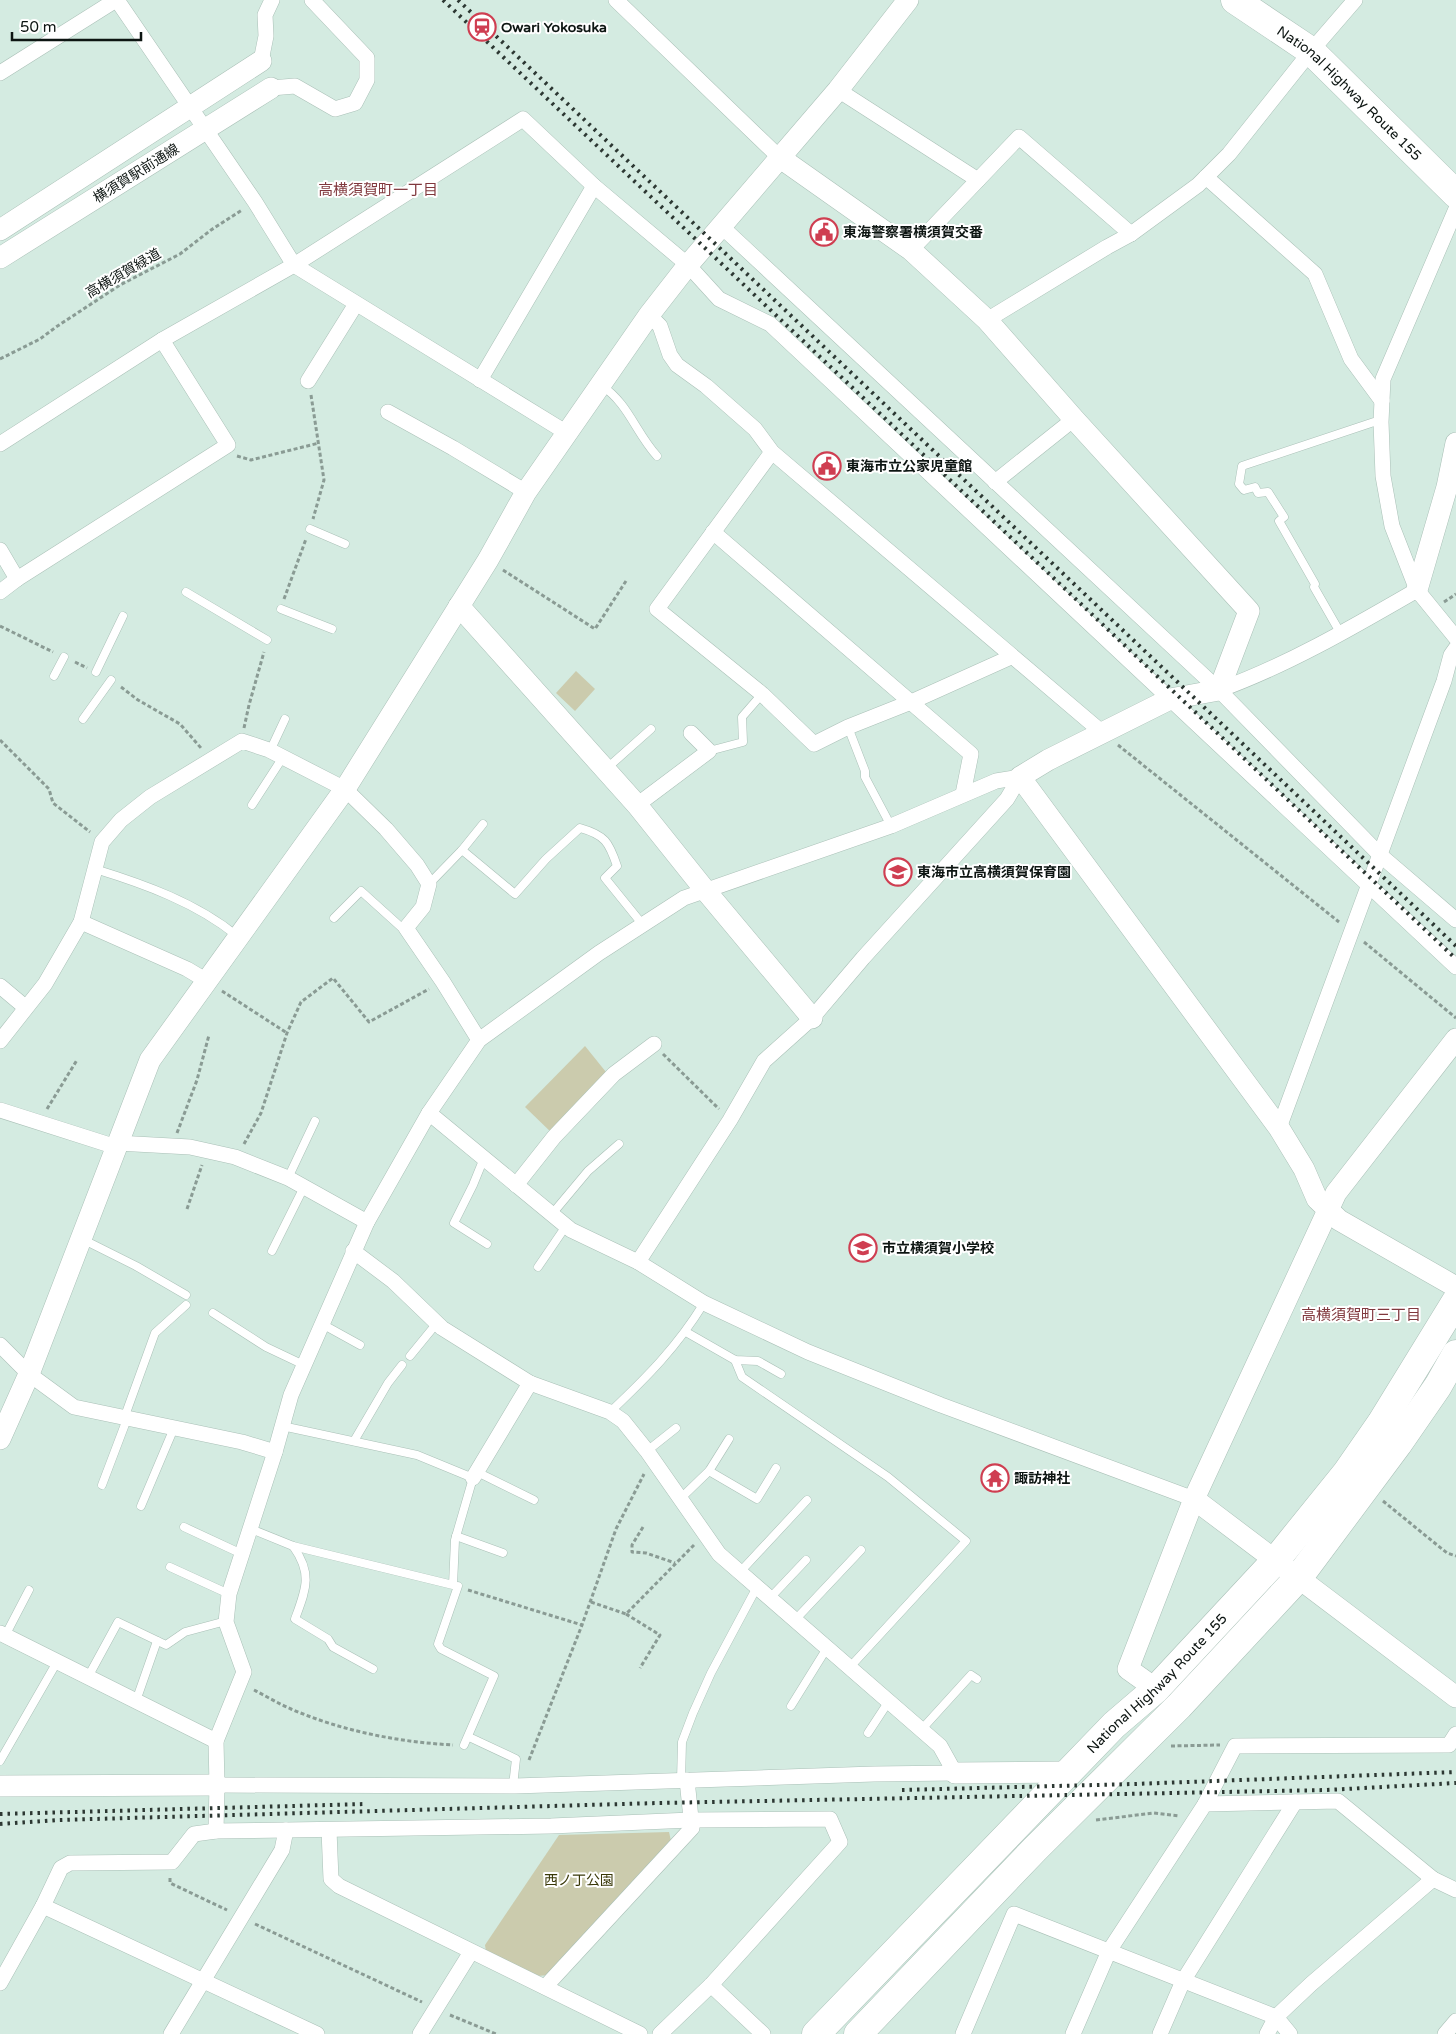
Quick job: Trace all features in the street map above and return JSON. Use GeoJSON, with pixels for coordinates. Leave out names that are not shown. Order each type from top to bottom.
{"type":"FeatureCollection","features":[{"type":"Feature","properties":{"kind":"highway","name":"National Highway Route 155"},"geometry":{"type":"LineString","coordinates":[[1235,0],[1310,51],[1456,194]]}},
{"type":"Feature","properties":{"kind":"highway","name":"National Highway Route 155"},"geometry":{"type":"LineString","coordinates":[[816,2034],[1114,1725],[1156,1689],[1276,1560],[1352,1464],[1381,1423],[1456,1301]]}},
{"type":"Feature","properties":{"kind":"highway","name":"National Highway Route 155"},"geometry":{"type":"LineString","coordinates":[[858,2034],[1035,1849],[1179,1706],[1299,1577],[1398,1444],[1438,1386],[1456,1354]]}},
{"type":"Feature","properties":{"kind":"street"},"geometry":{"type":"LineString","coordinates":[[0,73],[117,0],[255,202],[294,265],[567,433]]}},
{"type":"Feature","properties":{"kind":"street"},"geometry":{"type":"LineString","coordinates":[[261,61],[266,36],[265,15],[272,0]]}},
{"type":"Feature","properties":{"kind":"street"},"geometry":{"type":"LineString","coordinates":[[271,88],[295,86],[335,109],[355,103],[368,80],[367,58],[312,0]]}},
{"type":"Feature","properties":{"kind":"street"},"geometry":{"type":"LineString","coordinates":[[0,1439],[29,1374],[150,1060],[346,789],[488,560],[526,492],[648,315],[779,157],[838,90],[908,0]]}},
{"type":"Feature","properties":{"kind":"street"},"geometry":{"type":"LineString","coordinates":[[986,320],[1131,234],[1198,185],[1229,154],[1310,51],[1355,0]]}},
{"type":"Feature","properties":{"kind":"street"},"geometry":{"type":"LineString","coordinates":[[626,3],[779,157],[911,250],[986,320],[1249,610],[1218,690]]}},
{"type":"Feature","properties":{"kind":"street","name":"横須賀駅前通線"},"geometry":{"type":"LineString","coordinates":[[0,230],[261,61]]}},
{"type":"Feature","properties":{"kind":"street","name":"横須賀駅前通線"},"geometry":{"type":"LineString","coordinates":[[0,258],[271,88]]}},
{"type":"Feature","properties":{"kind":"street"},"geometry":{"type":"LineString","coordinates":[[838,90],[978,180]]}},
{"type":"Feature","properties":{"kind":"street"},"geometry":{"type":"LineString","coordinates":[[3,437],[162,340],[294,265],[523,119],[594,186],[688,265],[719,299],[770,324],[1456,968]]}},
{"type":"Feature","properties":{"kind":"street"},"geometry":{"type":"LineString","coordinates":[[911,250],[1019,137],[1131,234]]}},
{"type":"Feature","properties":{"kind":"street"},"geometry":{"type":"LineString","coordinates":[[1206,177],[1315,274],[1351,360],[1382,401]]}},
{"type":"Feature","properties":{"kind":"street"},"geometry":{"type":"LineString","coordinates":[[480,380],[594,186]]}},
{"type":"Feature","properties":{"kind":"street"},"geometry":{"type":"LineString","coordinates":[[1456,209],[1383,380],[1381,422],[1383,476],[1392,526],[1417,590],[1456,638]]}},
{"type":"Feature","properties":{"kind":"street"},"geometry":{"type":"LineString","coordinates":[[721,226],[1218,690],[1380,855],[1456,920]]}},
{"type":"Feature","properties":{"kind":"street"},"geometry":{"type":"LineString","coordinates":[[308,381],[356,304]]}},
{"type":"Feature","properties":{"kind":"street"},"geometry":{"type":"LineString","coordinates":[[648,315],[660,326],[670,355],[677,366],[706,386],[755,428],[772,452],[1011,657],[1104,734]]}},
{"type":"Feature","properties":{"kind":"street"},"geometry":{"type":"LineString","coordinates":[[0,592],[17,579],[228,444],[162,340]]}},
{"type":"Feature","properties":{"kind":"street"},"geometry":{"type":"LineString","coordinates":[[388,412],[526,492]]}},
{"type":"Feature","properties":{"kind":"street"},"geometry":{"type":"LineString","coordinates":[[995,482],[1074,419]]}},
{"type":"Feature","properties":{"kind":"street"},"geometry":{"type":"LineString","coordinates":[[216,1831],[216,1741],[244,1672],[226,1621],[229,1594],[275,1452],[291,1395],[367,1222],[430,1113],[479,1040],[599,953],[684,898],[891,826],[996,781],[1020,777],[1048,760],[1104,734],[1170,699],[1218,690],[1251,678],[1341,634],[1417,590],[1447,487],[1456,443]]}},
{"type":"Feature","properties":{"kind":"street"},"geometry":{"type":"LineString","coordinates":[[772,452],[657,609],[762,694],[814,744],[848,727],[911,702],[1011,657]]}},
{"type":"Feature","properties":{"kind":"street"},"geometry":{"type":"LineString","coordinates":[[713,532],[971,754],[963,794]]}},
{"type":"Feature","properties":{"kind":"street"},"geometry":{"type":"LineString","coordinates":[[0,550],[17,579]]}},
{"type":"Feature","properties":{"kind":"street"},"geometry":{"type":"LineString","coordinates":[[459,606],[637,805],[812,1018]]}},
{"type":"Feature","properties":{"kind":"street"},"geometry":{"type":"LineString","coordinates":[[1279,1128],[1444,681],[1451,654],[1456,648]]}},
{"type":"Feature","properties":{"kind":"street"},"geometry":{"type":"LineString","coordinates":[[637,805],[708,751],[692,733]]}},
{"type":"Feature","properties":{"kind":"street"},"geometry":{"type":"LineString","coordinates":[[0,1041],[44,984],[81,922],[102,842],[121,820],[150,797],[242,741],[276,754],[346,789],[386,829],[417,865],[429,884],[423,907],[406,928],[443,982],[479,1040]]}},
{"type":"Feature","properties":{"kind":"street"},"geometry":{"type":"LineString","coordinates":[[638,1262],[730,1120],[764,1061],[812,1018],[862,958],[1008,799],[1020,777]]}},
{"type":"Feature","properties":{"kind":"street"},"geometry":{"type":"LineString","coordinates":[[1020,777],[1279,1128],[1304,1169],[1317,1200],[1339,1220],[1456,1287]]}},
{"type":"Feature","properties":{"kind":"street"},"geometry":{"type":"LineString","coordinates":[[81,922],[187,969],[207,982]]}},
{"type":"Feature","properties":{"kind":"street"},"geometry":{"type":"LineString","coordinates":[[0,986],[25,1007]]}},
{"type":"Feature","properties":{"kind":"street"},"geometry":{"type":"LineString","coordinates":[[1156,1689],[1128,1669],[1194,1499],[1336,1193],[1456,1039]]}},
{"type":"Feature","properties":{"kind":"street"},"geometry":{"type":"LineString","coordinates":[[516,1185],[554,1137],[614,1074],[654,1044]]}},
{"type":"Feature","properties":{"kind":"street"},"geometry":{"type":"LineString","coordinates":[[0,1110],[110,1145],[117,1143],[172,1145],[208,1150],[235,1157],[288,1178],[367,1222]]}},
{"type":"Feature","properties":{"kind":"street"},"geometry":{"type":"LineString","coordinates":[[430,1113],[571,1230],[638,1262],[704,1303],[808,1352],[932,1402],[1194,1499],[1456,1697]]}},
{"type":"Feature","properties":{"kind":"street"},"geometry":{"type":"LineString","coordinates":[[354,1251],[393,1281],[442,1328],[530,1383],[610,1412],[623,1421],[681,1498],[719,1554],[940,1746],[955,1773]]}},
{"type":"Feature","properties":{"kind":"street"},"geometry":{"type":"LineString","coordinates":[[0,1345],[29,1374],[74,1407],[242,1442],[275,1452]]}},
{"type":"Feature","properties":{"kind":"street"},"geometry":{"type":"LineString","coordinates":[[475,1475],[530,1383]]}},
{"type":"Feature","properties":{"kind":"street"},"geometry":{"type":"LineString","coordinates":[[2,1634],[216,1741]]}},
{"type":"Feature","properties":{"kind":"street"},"geometry":{"type":"LineString","coordinates":[[1074,2034],[1110,1951],[1205,1804],[1235,1746],[1449,1745],[1456,1734]]}},
{"type":"Feature","properties":{"kind":"street"},"geometry":{"type":"LineString","coordinates":[[0,1786],[516,1786],[955,1773],[1069,1772]]}},
{"type":"Feature","properties":{"kind":"street"},"geometry":{"type":"LineString","coordinates":[[545,1987],[692,1828],[684,1780]]}},
{"type":"Feature","properties":{"kind":"street"},"geometry":{"type":"LineString","coordinates":[[1205,1804],[1338,1801],[1433,1879],[1456,1890]]}},
{"type":"Feature","properties":{"kind":"street"},"geometry":{"type":"LineString","coordinates":[[1160,2034],[1183,1981],[1295,1802]]}},
{"type":"Feature","properties":{"kind":"street"},"geometry":{"type":"LineString","coordinates":[[0,1983],[43,1906],[61,1868],[70,1863],[172,1862],[194,1834],[216,1831],[550,1826],[692,1820],[830,1819],[840,1842],[711,1985],[660,2034]]}},
{"type":"Feature","properties":{"kind":"street"},"geometry":{"type":"LineString","coordinates":[[170,2034],[282,1850],[286,1830]]}},
{"type":"Feature","properties":{"kind":"street"},"geometry":{"type":"LineString","coordinates":[[329,1830],[332,1879],[339,1886],[640,2034]]}},
{"type":"Feature","properties":{"kind":"street"},"geometry":{"type":"LineString","coordinates":[[1267,2034],[1276,2017],[1311,1984],[1433,1879]]}},
{"type":"Feature","properties":{"kind":"street"},"geometry":{"type":"LineString","coordinates":[[43,1906],[317,2034]]}},
{"type":"Feature","properties":{"kind":"street"},"geometry":{"type":"LineString","coordinates":[[963,2034],[1014,1914],[1276,2017],[1290,2034]]}},
{"type":"Feature","properties":{"kind":"street"},"geometry":{"type":"LineString","coordinates":[[420,2034],[471,1952]]}},
{"type":"Feature","properties":{"kind":"street"},"geometry":{"type":"LineString","coordinates":[[711,1985],[763,2034]]}},
{"type":"Feature","properties":{"kind":"lane"},"geometry":{"type":"LineString","coordinates":[[600,385],[614,394],[620,401],[634,420],[646,444],[657,456]]}},
{"type":"Feature","properties":{"kind":"lane"},"geometry":{"type":"LineString","coordinates":[[1341,634],[1279,521],[1284,517],[1279,506],[1268,492],[1258,493],[1255,487],[1244,490],[1239,484],[1242,466],[1374,422],[1381,422]]}},
{"type":"Feature","properties":{"kind":"lane"},"geometry":{"type":"LineString","coordinates":[[310,529],[346,544]]}},
{"type":"Feature","properties":{"kind":"lane"},"geometry":{"type":"LineString","coordinates":[[186,592],[267,640]]}},
{"type":"Feature","properties":{"kind":"lane"},"geometry":{"type":"LineString","coordinates":[[281,609],[332,629]]}},
{"type":"Feature","properties":{"kind":"lane"},"geometry":{"type":"LineString","coordinates":[[96,672],[123,616]]}},
{"type":"Feature","properties":{"kind":"lane"},"geometry":{"type":"LineString","coordinates":[[54,676],[64,657]]}},
{"type":"Feature","properties":{"kind":"lane"},"geometry":{"type":"LineString","coordinates":[[83,718],[111,680]]}},
{"type":"Feature","properties":{"kind":"lane"},"geometry":{"type":"LineString","coordinates":[[708,751],[743,742],[742,717],[762,694]]}},
{"type":"Feature","properties":{"kind":"lane"},"geometry":{"type":"LineString","coordinates":[[252,805],[276,754],[285,719]]}},
{"type":"Feature","properties":{"kind":"lane"},"geometry":{"type":"LineString","coordinates":[[848,727],[865,771],[865,777],[891,826]]}},
{"type":"Feature","properties":{"kind":"lane"},"geometry":{"type":"LineString","coordinates":[[605,769],[651,729]]}},
{"type":"Feature","properties":{"kind":"lane"},"geometry":{"type":"LineString","coordinates":[[429,884],[462,850],[483,824]]}},
{"type":"Feature","properties":{"kind":"lane"},"geometry":{"type":"LineString","coordinates":[[462,850],[515,894],[546,859],[580,828],[597,833],[605,839],[612,851],[617,866],[606,878],[643,925]]}},
{"type":"Feature","properties":{"kind":"lane"},"geometry":{"type":"LineString","coordinates":[[95,869],[135,881],[175,899],[219,923],[239,937]]}},
{"type":"Feature","properties":{"kind":"lane"},"geometry":{"type":"LineString","coordinates":[[334,918],[361,891],[402,928],[406,928]]}},
{"type":"Feature","properties":{"kind":"lane"},"geometry":{"type":"LineString","coordinates":[[288,1178],[315,1121]]}},
{"type":"Feature","properties":{"kind":"lane"},"geometry":{"type":"LineString","coordinates":[[552,1214],[588,1171],[619,1144]]}},
{"type":"Feature","properties":{"kind":"lane"},"geometry":{"type":"LineString","coordinates":[[484,1158],[454,1223],[487,1244]]}},
{"type":"Feature","properties":{"kind":"lane"},"geometry":{"type":"LineString","coordinates":[[272,1251],[304,1187]]}},
{"type":"Feature","properties":{"kind":"lane"},"geometry":{"type":"LineString","coordinates":[[538,1267],[566,1226]]}},
{"type":"Feature","properties":{"kind":"lane"},"geometry":{"type":"LineString","coordinates":[[80,1238],[136,1266],[186,1295]]}},
{"type":"Feature","properties":{"kind":"lane"},"geometry":{"type":"LineString","coordinates":[[610,1412],[646,1377],[686,1332],[704,1303]]}},
{"type":"Feature","properties":{"kind":"lane"},"geometry":{"type":"LineString","coordinates":[[102,1486],[127,1419],[126,1413],[155,1333],[186,1305]]}},
{"type":"Feature","properties":{"kind":"lane"},"geometry":{"type":"LineString","coordinates":[[213,1313],[266,1347],[304,1365]]}},
{"type":"Feature","properties":{"kind":"lane"},"geometry":{"type":"LineString","coordinates":[[410,1356],[437,1323]]}},
{"type":"Feature","properties":{"kind":"lane"},"geometry":{"type":"LineString","coordinates":[[322,1324],[360,1345]]}},
{"type":"Feature","properties":{"kind":"lane"},"geometry":{"type":"LineString","coordinates":[[686,1332],[735,1360],[758,1361],[781,1374]]}},
{"type":"Feature","properties":{"kind":"lane"},"geometry":{"type":"LineString","coordinates":[[735,1360],[742,1377],[888,1476],[966,1541],[850,1667]]}},
{"type":"Feature","properties":{"kind":"lane"},"geometry":{"type":"LineString","coordinates":[[354,1442],[388,1383],[402,1366]]}},
{"type":"Feature","properties":{"kind":"lane"},"geometry":{"type":"LineString","coordinates":[[282,1426],[417,1454],[475,1475],[534,1500]]}},
{"type":"Feature","properties":{"kind":"lane"},"geometry":{"type":"LineString","coordinates":[[141,1506],[174,1428]]}},
{"type":"Feature","properties":{"kind":"lane"},"geometry":{"type":"LineString","coordinates":[[649,1455],[676,1428]]}},
{"type":"Feature","properties":{"kind":"lane"},"geometry":{"type":"LineString","coordinates":[[681,1498],[709,1471],[729,1439]]}},
{"type":"Feature","properties":{"kind":"lane"},"geometry":{"type":"LineString","coordinates":[[709,1471],[757,1499],[776,1468]]}},
{"type":"Feature","properties":{"kind":"lane"},"geometry":{"type":"LineString","coordinates":[[251,1529],[293,1546],[453,1585],[456,1536],[475,1475]]}},
{"type":"Feature","properties":{"kind":"lane"},"geometry":{"type":"LineString","coordinates":[[740,1572],[807,1500]]}},
{"type":"Feature","properties":{"kind":"lane"},"geometry":{"type":"LineString","coordinates":[[184,1527],[242,1554]]}},
{"type":"Feature","properties":{"kind":"lane"},"geometry":{"type":"LineString","coordinates":[[456,1536],[503,1553]]}},
{"type":"Feature","properties":{"kind":"lane"},"geometry":{"type":"LineString","coordinates":[[293,1546],[306,1570],[305,1586],[295,1619],[328,1639],[333,1647],[373,1669]]}},
{"type":"Feature","properties":{"kind":"lane"},"geometry":{"type":"LineString","coordinates":[[795,1620],[862,1550]]}},
{"type":"Feature","properties":{"kind":"lane"},"geometry":{"type":"LineString","coordinates":[[770,1598],[806,1560]]}},
{"type":"Feature","properties":{"kind":"lane"},"geometry":{"type":"LineString","coordinates":[[170,1567],[229,1594]]}},
{"type":"Feature","properties":{"kind":"lane"},"geometry":{"type":"LineString","coordinates":[[458,1586],[438,1644],[441,1650],[494,1676],[464,1746]]}},
{"type":"Feature","properties":{"kind":"lane"},"geometry":{"type":"LineString","coordinates":[[684,1780],[682,1742],[711,1673],[757,1586]]}},
{"type":"Feature","properties":{"kind":"lane"},"geometry":{"type":"LineString","coordinates":[[2,1634],[30,1590]]}},
{"type":"Feature","properties":{"kind":"lane"},"geometry":{"type":"LineString","coordinates":[[88,1678],[118,1622],[166,1645],[185,1632],[226,1621]]}},
{"type":"Feature","properties":{"kind":"lane"},"geometry":{"type":"LineString","coordinates":[[136,1701],[157,1641]]}},
{"type":"Feature","properties":{"kind":"lane"},"geometry":{"type":"LineString","coordinates":[[791,1706],[827,1648]]}},
{"type":"Feature","properties":{"kind":"lane"},"geometry":{"type":"LineString","coordinates":[[0,1761],[57,1662]]}},
{"type":"Feature","properties":{"kind":"lane"},"geometry":{"type":"LineString","coordinates":[[921,1730],[971,1675],[977,1679]]}},
{"type":"Feature","properties":{"kind":"lane"},"geometry":{"type":"LineString","coordinates":[[868,1734],[889,1702]]}},
{"type":"Feature","properties":{"kind":"lane"},"geometry":{"type":"LineString","coordinates":[[468,1737],[516,1759],[516,1786]]}},
{"type":"Feature","properties":{"kind":"path","name":"高横須賀緑道"},"geometry":{"type":"LineString","coordinates":[[0,359],[40,339],[56,326],[120,285],[180,254],[211,230],[255,202]]}},
{"type":"Feature","properties":{"kind":"path"},"geometry":{"type":"LineString","coordinates":[[281,609],[310,529],[324,480],[308,381]]}},
{"type":"Feature","properties":{"kind":"path"},"geometry":{"type":"LineString","coordinates":[[219,451],[251,460],[319,443]]}},
{"type":"Feature","properties":{"kind":"path"},"geometry":{"type":"LineString","coordinates":[[488,560],[595,629],[626,581]]}},
{"type":"Feature","properties":{"kind":"path"},"geometry":{"type":"LineString","coordinates":[[242,741],[249,704],[267,640]]}},
{"type":"Feature","properties":{"kind":"path"},"geometry":{"type":"LineString","coordinates":[[1104,734],[1352,932],[1456,1018]]}},
{"type":"Feature","properties":{"kind":"path"},"geometry":{"type":"LineString","coordinates":[[0,740],[49,789],[53,803],[102,842]]}},
{"type":"Feature","properties":{"kind":"path"},"geometry":{"type":"LineString","coordinates":[[235,1157],[256,1124],[287,1033],[301,1002],[333,978],[369,1022],[443,982]]}},
{"type":"Feature","properties":{"kind":"path"},"geometry":{"type":"LineString","coordinates":[[207,982],[287,1033]]}},
{"type":"Feature","properties":{"kind":"path"},"geometry":{"type":"LineString","coordinates":[[172,1145],[197,1080],[209,1035]]}},
{"type":"Feature","properties":{"kind":"path"},"geometry":{"type":"LineString","coordinates":[[654,1044],[730,1120]]}},
{"type":"Feature","properties":{"kind":"path"},"geometry":{"type":"LineString","coordinates":[[39,1122],[76,1060]]}},
{"type":"Feature","properties":{"kind":"path"},"geometry":{"type":"LineString","coordinates":[[187,1209],[208,1150]]}},
{"type":"Feature","properties":{"kind":"path"},"geometry":{"type":"LineString","coordinates":[[516,1786],[591,1602],[616,1530],[649,1455]]}},
{"type":"Feature","properties":{"kind":"path"},"geometry":{"type":"LineString","coordinates":[[1379,1498],[1447,1553],[1456,1556]]}},
{"type":"Feature","properties":{"kind":"path"},"geometry":{"type":"LineString","coordinates":[[643,1526],[633,1542],[632,1552],[646,1553],[675,1563]]}},
{"type":"Feature","properties":{"kind":"path"},"geometry":{"type":"LineString","coordinates":[[626,1614],[675,1563],[706,1535]]}},
{"type":"Feature","properties":{"kind":"path"},"geometry":{"type":"LineString","coordinates":[[458,1586],[582,1625]]}},
{"type":"Feature","properties":{"kind":"path"},"geometry":{"type":"LineString","coordinates":[[591,1602],[626,1614],[660,1635],[640,1668]]}},
{"type":"Feature","properties":{"kind":"path"},"geometry":{"type":"LineString","coordinates":[[240,1683],[292,1709],[360,1732],[413,1743],[464,1746]]}},
{"type":"Feature","properties":{"kind":"path"},"geometry":{"type":"LineString","coordinates":[[1169,1746],[1235,1746]]}},
{"type":"Feature","properties":{"kind":"path"},"geometry":{"type":"LineString","coordinates":[[1087,1822],[1154,1813],[1180,1816],[1191,1825]]}},
{"type":"Feature","properties":{"kind":"path"},"geometry":{"type":"LineString","coordinates":[[172,1862],[170,1883],[436,2009],[496,2034]]}},
{"type":"Feature","properties":{"kind":"green space"},"geometry":{"type":"Polygon","coordinates":[[[576,671],[595,689],[575,711],[556,693],[576,671]]]}},
{"type":"Feature","properties":{"kind":"green space"},"geometry":{"type":"Polygon","coordinates":[[[585,1046],[610,1077],[555,1136],[525,1107],[585,1046]]]}},
{"type":"Feature","properties":{"kind":"green space","name":"西ノ丁公園"},"geometry":{"type":"Polygon","coordinates":[[[669,1832],[671,1841],[548,1975],[538,1976],[486,1952],[485,1945],[559,1835],[669,1832]]]}},
{"type":"Feature","properties":{"kind":"railway"},"geometry":{"type":"LineString","coordinates":[[443,0],[1456,959]]}},
{"type":"Feature","properties":{"kind":"railway"},"geometry":{"type":"LineString","coordinates":[[458,0],[1456,946]]}},
{"type":"Feature","properties":{"kind":"railway"},"geometry":{"type":"LineString","coordinates":[[902,1790],[1134,1784],[1456,1772]]}},
{"type":"Feature","properties":{"kind":"railway"},"geometry":{"type":"LineString","coordinates":[[0,1824],[58,1820],[658,1803],[1327,1790],[1456,1783]]}},
{"type":"Feature","properties":{"kind":"railway"},"geometry":{"type":"LineString","coordinates":[[0,1814],[365,1804]]}},
{"type":"Feature","properties":{"kind":"place","name":"Owari Yokosuka"},"geometry":{"type":"Point","coordinates":[482,27]}},
{"type":"Feature","properties":{"kind":"place","name":"東海警察署横須賀交番"},"geometry":{"type":"Point","coordinates":[824,232]}},
{"type":"Feature","properties":{"kind":"place","name":"東海市立公家児童館"},"geometry":{"type":"Point","coordinates":[827,466]}},
{"type":"Feature","properties":{"kind":"place","name":"東海市立高横須賀保育園"},"geometry":{"type":"Point","coordinates":[898,872]}},
{"type":"Feature","properties":{"kind":"place","name":"市立横須賀小学校"},"geometry":{"type":"Point","coordinates":[863,1248]}},
{"type":"Feature","properties":{"kind":"place","name":"諏訪神社"},"geometry":{"type":"Point","coordinates":[995,1478]}},
{"type":"Feature","properties":{"kind":"district","name":"高横須賀町一丁目"},"geometry":{"type":"Point","coordinates":[378,190]}},
{"type":"Feature","properties":{"kind":"district","name":"高横須賀町三丁目"},"geometry":{"type":"Point","coordinates":[1361,1315]}}]}
